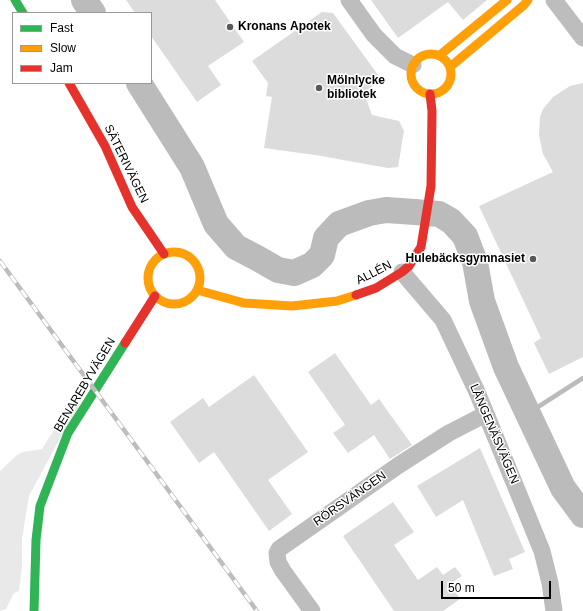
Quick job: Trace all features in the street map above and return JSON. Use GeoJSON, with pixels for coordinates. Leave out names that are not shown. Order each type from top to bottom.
{"type":"FeatureCollection","features":[{"type":"Feature","properties":{"kind":"street"},"geometry":{"type":"LineString","coordinates":[[15,0],[22,12]]}},
{"type":"Feature","properties":{"kind":"street"},"geometry":{"type":"LineString","coordinates":[[349,0],[374,35],[395,56],[413,65]]}},
{"type":"Feature","properties":{"kind":"street"},"geometry":{"type":"LineString","coordinates":[[440,55],[507,0]]}},
{"type":"Feature","properties":{"kind":"street"},"geometry":{"type":"LineString","coordinates":[[450,67],[528,0]]}},
{"type":"Feature","properties":{"kind":"street"},"geometry":{"type":"LineString","coordinates":[[554,0],[583,38]]}},
{"type":"Feature","properties":{"kind":"street"},"geometry":{"type":"LineString","coordinates":[[432,53],[440,55],[446,60],[450,67],[451,79],[447,86],[442,91],[430,94],[419,90],[414,84],[411,72],[413,65],[418,58],[424,54],[432,53]]}},
{"type":"Feature","properties":{"kind":"street","name":"SÄTERIVÄGEN"},"geometry":{"type":"LineString","coordinates":[[70,84],[105,146],[132,207],[164,254]]}},
{"type":"Feature","properties":{"kind":"street","name":"ALLÉN"},"geometry":{"type":"LineString","coordinates":[[197,290],[244,303],[292,306],[338,301],[376,288],[402,272],[409,266],[417,255],[421,246],[431,186],[432,118],[430,94]]}},
{"type":"Feature","properties":{"kind":"street"},"geometry":{"type":"LineString","coordinates":[[174,252],[184,254],[193,260],[198,269],[200,279],[197,290],[186,301],[178,304],[169,304],[162,301],[155,296],[150,288],[148,280],[149,270],[152,263],[164,254],[174,252]]}},
{"type":"Feature","properties":{"kind":"street","name":"LÅNGENÄSVÄGEN"},"geometry":{"type":"LineString","coordinates":[[402,272],[443,320],[486,414],[542,551],[550,583],[554,611]]}},
{"type":"Feature","properties":{"kind":"street","name":"BENAREBYVÄGEN"},"geometry":{"type":"LineString","coordinates":[[34,611],[36,540],[40,506],[52,472],[68,433],[155,296]]}},
{"type":"Feature","properties":{"kind":"street","name":"RÖRSVÄNGEN"},"geometry":{"type":"LineString","coordinates":[[312,611],[278,562],[276,553],[279,549],[399,465],[449,433],[486,414]]}},
{"type":"Feature","properties":{"kind":"shaded area"},"geometry":{"type":"Polygon","coordinates":[[[73,400],[79,407],[29,496],[22,539],[22,566],[19,591],[14,593],[6,609],[0,611],[0,471],[17,455],[23,452],[42,449],[73,400]]]}},
{"type":"Feature","properties":{"kind":"building"},"geometry":{"type":"Polygon","coordinates":[[[126,0],[215,0],[244,42],[208,66],[221,85],[197,102],[152,37],[152,12],[134,12],[126,0]]]}},
{"type":"Feature","properties":{"kind":"building"},"geometry":{"type":"Polygon","coordinates":[[[371,0],[487,0],[463,20],[448,2],[398,38],[371,0]]]}},
{"type":"Feature","properties":{"kind":"building","name":"Mölnlycke bibliotek"},"geometry":{"type":"Polygon","coordinates":[[[322,12],[333,13],[381,79],[364,93],[372,115],[399,121],[404,131],[398,167],[388,168],[322,156],[264,148],[272,97],[266,96],[268,83],[252,61],[322,12]]]}},
{"type":"Feature","properties":{"kind":"building"},"geometry":{"type":"Polygon","coordinates":[[[583,83],[583,357],[549,374],[534,343],[541,338],[479,206],[553,172],[543,154],[539,135],[540,117],[543,109],[553,97],[570,86],[583,83]]]}},
{"type":"Feature","properties":{"kind":"building"},"geometry":{"type":"Polygon","coordinates":[[[335,353],[371,405],[379,399],[412,445],[390,459],[374,435],[348,453],[333,433],[345,425],[308,372],[335,353]]]}},
{"type":"Feature","properties":{"kind":"building"},"geometry":{"type":"Polygon","coordinates":[[[254,375],[308,452],[268,480],[292,514],[269,531],[214,452],[199,463],[170,422],[203,398],[209,407],[254,375]]]}},
{"type":"Feature","properties":{"kind":"building"},"geometry":{"type":"Polygon","coordinates":[[[480,448],[525,552],[509,559],[513,569],[494,576],[463,500],[436,517],[417,486],[480,448]]]}},
{"type":"Feature","properties":{"kind":"building"},"geometry":{"type":"Polygon","coordinates":[[[393,502],[414,532],[394,545],[418,580],[437,567],[443,575],[455,567],[462,576],[450,584],[460,599],[443,611],[394,611],[343,536],[393,502]]]}},
{"type":"Feature","properties":{"kind":"waterway"},"geometry":{"type":"LineString","coordinates":[[84,0],[92,12]]}},
{"type":"Feature","properties":{"kind":"waterway"},"geometry":{"type":"LineString","coordinates":[[140,84],[192,167],[216,224],[236,247],[278,270],[294,273],[312,265],[322,255],[326,238],[339,224],[369,213],[386,210],[439,214],[451,221],[465,236],[475,262],[482,301],[506,367],[563,488],[583,515]]}},
{"type":"Feature","properties":{"kind":"waterway"},"geometry":{"type":"LineString","coordinates":[[527,414],[583,378]]}},
{"type":"Feature","properties":{"kind":"railway"},"geometry":{"type":"LineString","coordinates":[[0,261],[257,611]]}},
{"type":"Feature","properties":{"kind":"traffic: fast"},"geometry":{"type":"LineString","coordinates":[[15,0],[22,12]]}},
{"type":"Feature","properties":{"kind":"traffic: fast"},"geometry":{"type":"LineString","coordinates":[[34,611],[36,540],[40,506],[68,433],[125,343]]}},
{"type":"Feature","properties":{"kind":"traffic: slow"},"geometry":{"type":"LineString","coordinates":[[440,55],[507,0]]}},
{"type":"Feature","properties":{"kind":"traffic: slow"},"geometry":{"type":"LineString","coordinates":[[450,67],[528,0]]}},
{"type":"Feature","properties":{"kind":"traffic: slow"},"geometry":{"type":"LineString","coordinates":[[435,54],[442,57],[448,63],[451,74],[450,82],[442,91],[435,94],[427,94],[420,91],[412,82],[411,70],[414,63],[423,55],[435,54]]}},
{"type":"Feature","properties":{"kind":"traffic: slow"},"geometry":{"type":"LineString","coordinates":[[174,252],[188,256],[196,264],[200,278],[196,292],[188,300],[174,304],[160,300],[152,292],[148,278],[152,264],[160,256],[174,252]]}},
{"type":"Feature","properties":{"kind":"traffic: slow"},"geometry":{"type":"LineString","coordinates":[[197,290],[244,303],[292,306],[337,301],[356,295]]}},
{"type":"Feature","properties":{"kind":"traffic: jam"},"geometry":{"type":"LineString","coordinates":[[70,84],[105,146],[132,207],[164,254]]}},
{"type":"Feature","properties":{"kind":"traffic: jam"},"geometry":{"type":"LineString","coordinates":[[356,295],[376,288],[402,272],[409,266],[421,247],[431,186],[432,111],[430,94]]}},
{"type":"Feature","properties":{"kind":"traffic: jam"},"geometry":{"type":"LineString","coordinates":[[125,343],[155,296]]}},
{"type":"Feature","properties":{"kind":"place","name":"Kronans Apotek"},"geometry":{"type":"Point","coordinates":[230,27]}},
{"type":"Feature","properties":{"kind":"place","name":"Mölnlycke bibliotek"},"geometry":{"type":"Point","coordinates":[319,88]}},
{"type":"Feature","properties":{"kind":"place","name":"Hulebäcksgymnasiet"},"geometry":{"type":"Point","coordinates":[533,259]}}]}
